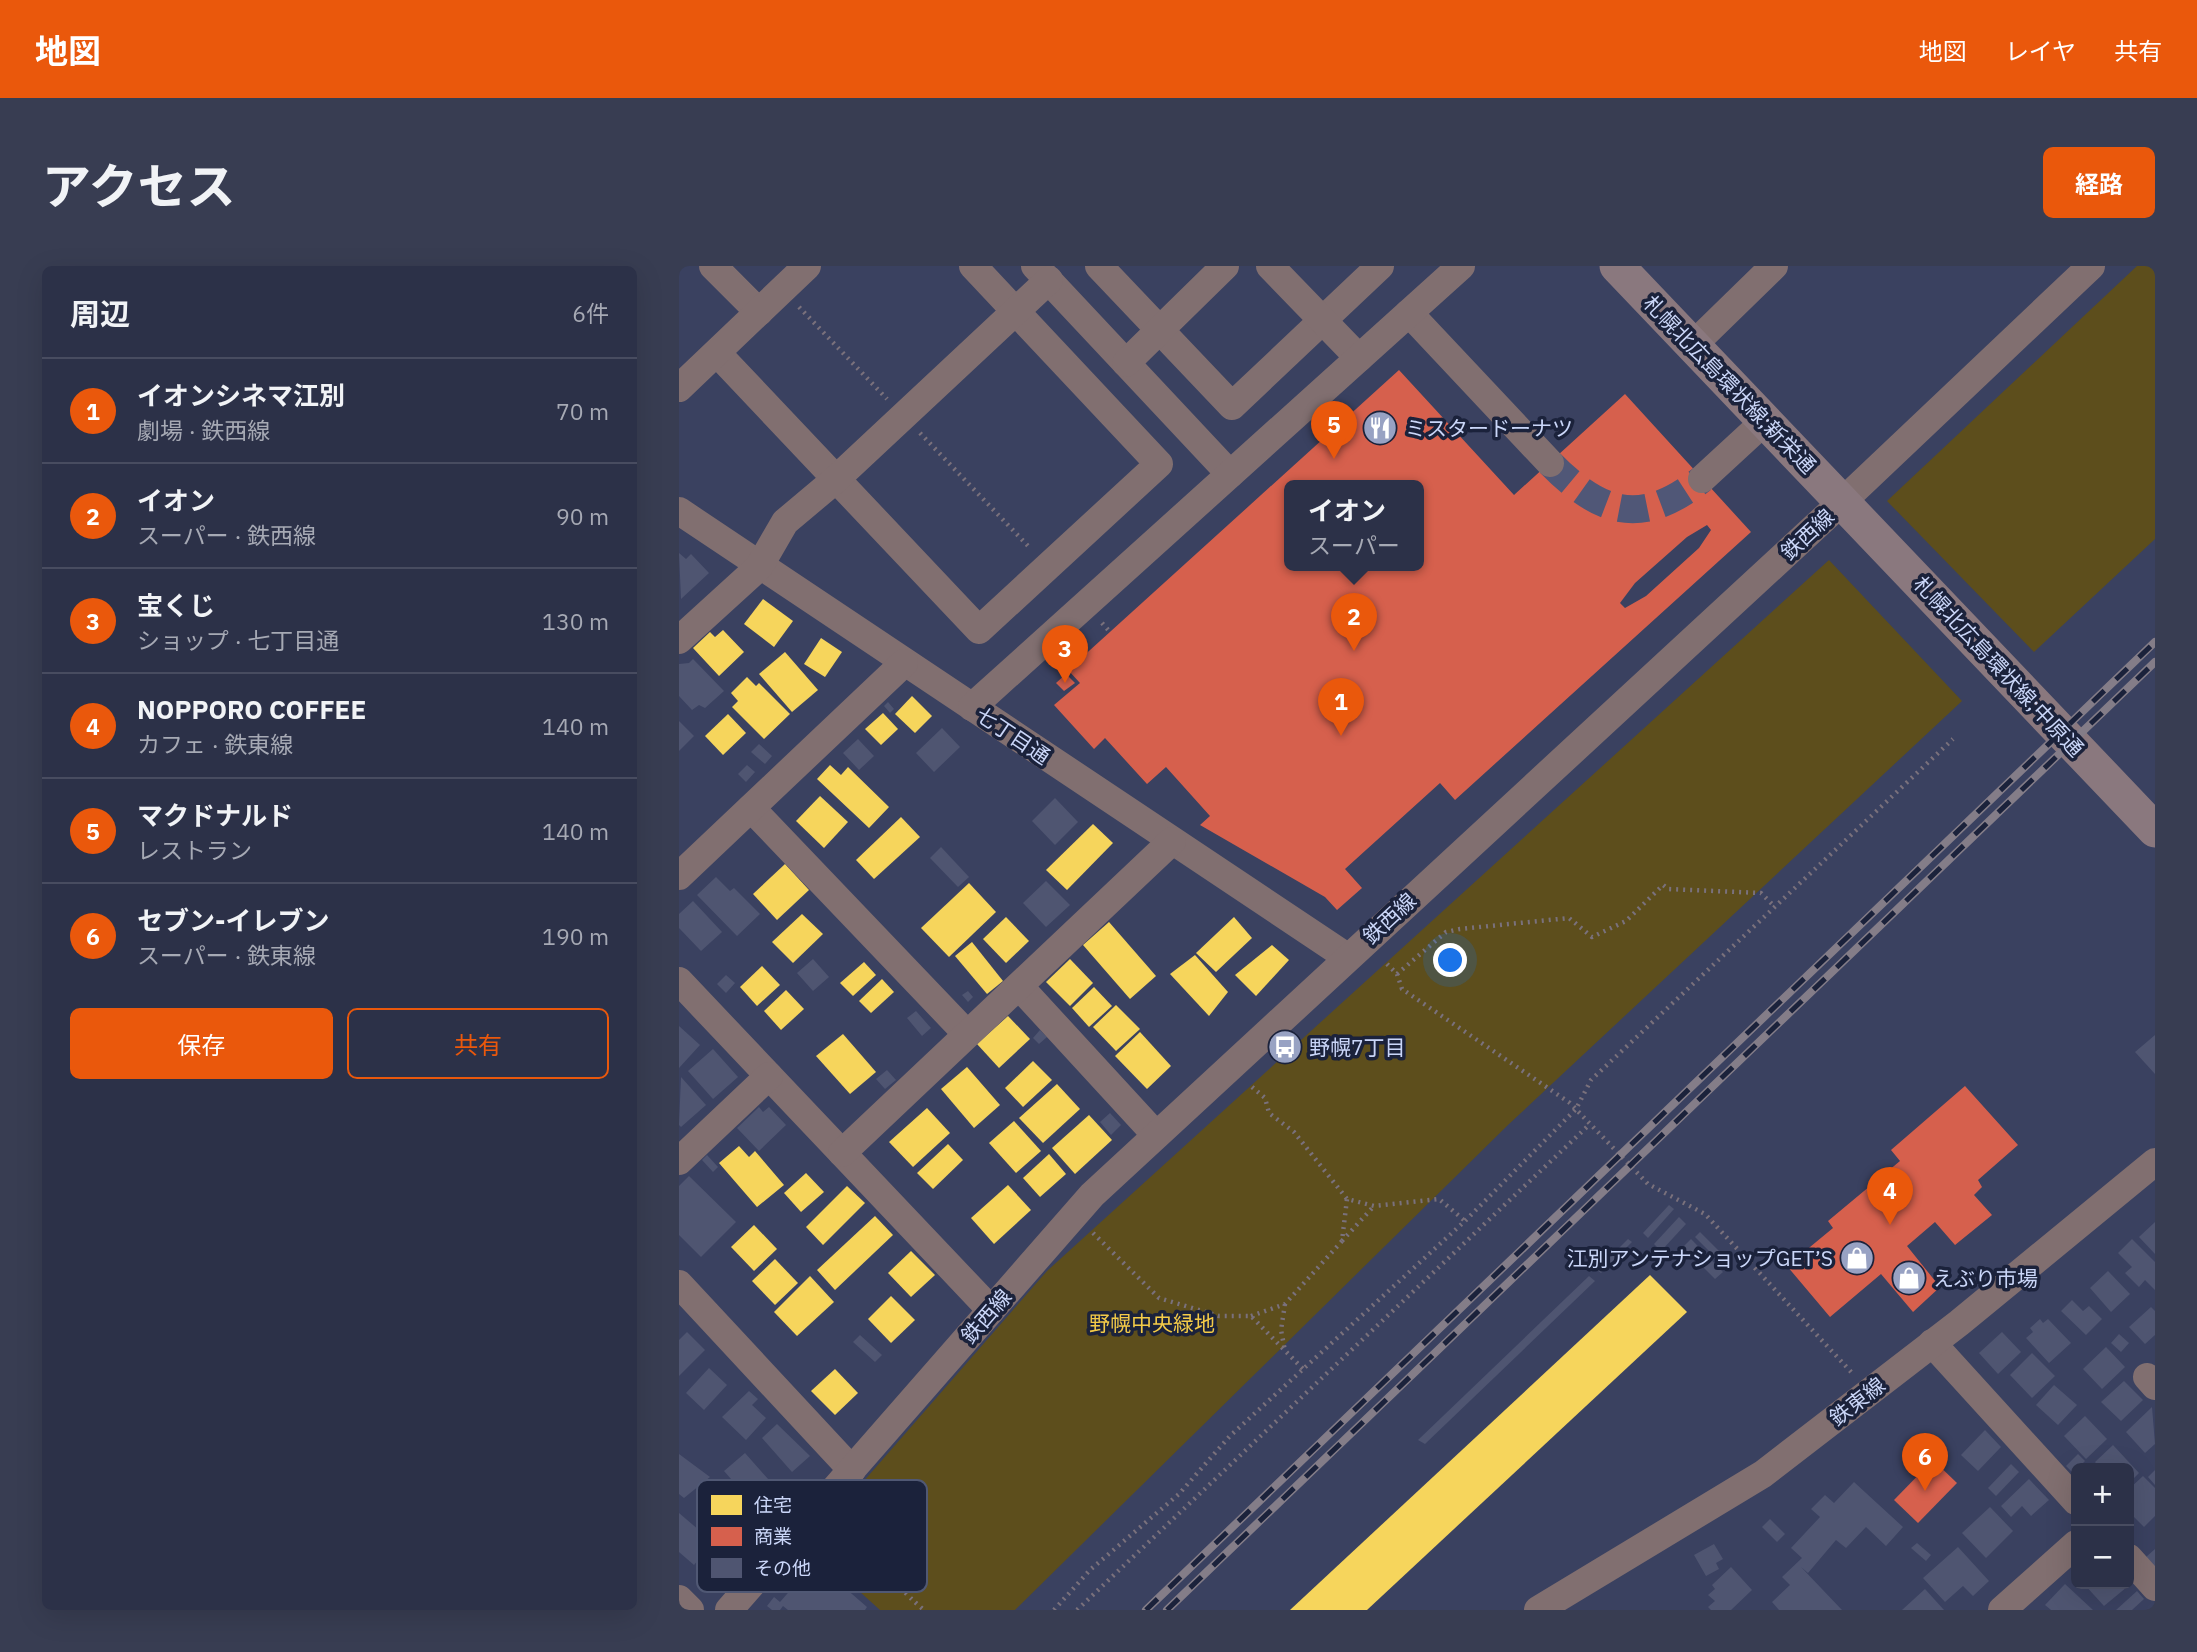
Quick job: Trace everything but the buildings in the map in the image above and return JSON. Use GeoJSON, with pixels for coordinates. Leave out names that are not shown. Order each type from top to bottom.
{"type":"FeatureCollection","features":[{"type":"Feature","properties":{"kind":"main road","name":"札幌北広島環状線;新栄通"},"geometry":{"type":"LineString","coordinates":[[1618,266],[1843,501]]}},
{"type":"Feature","properties":{"kind":"main road","name":"札幌北広島環状線;中原通"},"geometry":{"type":"LineString","coordinates":[[1843,501],[2155,831]]}},
{"type":"Feature","properties":{"kind":"street"},"geometry":{"type":"LineString","coordinates":[[713,266],[759,312]]}},
{"type":"Feature","properties":{"kind":"street"},"geometry":{"type":"LineString","coordinates":[[679,388],[807,266]]}},
{"type":"Feature","properties":{"kind":"street"},"geometry":{"type":"LineString","coordinates":[[717,353],[835,481],[979,630],[1159,464],[973,266]]}},
{"type":"Feature","properties":{"kind":"street"},"geometry":{"type":"LineString","coordinates":[[1099,266],[1232,406],[1380,266]]}},
{"type":"Feature","properties":{"kind":"street"},"geometry":{"type":"LineString","coordinates":[[1126,363],[1225,266]]}},
{"type":"Feature","properties":{"kind":"street"},"geometry":{"type":"LineString","coordinates":[[1270,266],[1359,358]]}},
{"type":"Feature","properties":{"kind":"street"},"geometry":{"type":"LineString","coordinates":[[972,708],[1461,266]]}},
{"type":"Feature","properties":{"kind":"street"},"geometry":{"type":"LineString","coordinates":[[1693,345],[1774,266]]}},
{"type":"Feature","properties":{"kind":"street","name":"鉄西線"},"geometry":{"type":"LineString","coordinates":[[855,1479],[991,1310],[1092,1195],[1843,501],[2091,266]]}},
{"type":"Feature","properties":{"kind":"street"},"geometry":{"type":"LineString","coordinates":[[679,640],[759,567],[785,522],[835,481],[1015,312],[1042,273],[1230,474]]}},
{"type":"Feature","properties":{"kind":"street"},"geometry":{"type":"LineString","coordinates":[[1409,313],[1550,463]]}},
{"type":"Feature","properties":{"kind":"street"},"geometry":{"type":"LineString","coordinates":[[1702,479],[1765,421]]}},
{"type":"Feature","properties":{"kind":"street","name":"七丁目通"},"geometry":{"type":"LineString","coordinates":[[679,511],[759,567],[1347,957]]}},
{"type":"Feature","properties":{"kind":"street"},"geometry":{"type":"LineString","coordinates":[[679,876],[904,663]]}},
{"type":"Feature","properties":{"kind":"street"},"geometry":{"type":"LineString","coordinates":[[751,807],[967,1034]]}},
{"type":"Feature","properties":{"kind":"street"},"geometry":{"type":"LineString","coordinates":[[842,1153],[1173,841]]}},
{"type":"Feature","properties":{"kind":"street"},"geometry":{"type":"LineString","coordinates":[[679,981],[991,1310]]}},
{"type":"Feature","properties":{"kind":"street"},"geometry":{"type":"LineString","coordinates":[[1019,986],[1156,1135]]}},
{"type":"Feature","properties":{"kind":"street"},"geometry":{"type":"LineString","coordinates":[[679,1161],[769,1076]]}},
{"type":"Feature","properties":{"kind":"street","name":"鉄東線"},"geometry":{"type":"LineString","coordinates":[[1538,1610],[1585,1597],[1763,1474],[1932,1343],[2155,1163]]}},
{"type":"Feature","properties":{"kind":"street"},"geometry":{"type":"LineString","coordinates":[[679,1284],[855,1479]]}},
{"type":"Feature","properties":{"kind":"street"},"geometry":{"type":"LineString","coordinates":[[1932,1343],[2071,1496]]}},
{"type":"Feature","properties":{"kind":"street"},"geometry":{"type":"LineString","coordinates":[[2002,1610],[2071,1548]]}},
{"type":"Feature","properties":{"kind":"street"},"geometry":{"type":"LineString","coordinates":[[2134,1564],[2155,1587]]}},
{"type":"Feature","properties":{"kind":"street","name":"鉄西線"},"geometry":{"type":"LineString","coordinates":[[729,1610],[746,1592]]}},
{"type":"Feature","properties":{"kind":"street"},"geometry":{"type":"LineString","coordinates":[[679,1599],[690,1610]]}},
{"type":"Feature","properties":{"kind":"path"},"geometry":{"type":"LineString","coordinates":[[782,290],[1048,567]]}},
{"type":"Feature","properties":{"kind":"path"},"geometry":{"type":"LineString","coordinates":[[1085,605],[1110,632]]}},
{"type":"Feature","properties":{"kind":"path"},"geometry":{"type":"LineString","coordinates":[[1054,1610],[1090,1570],[1179,1494],[1230,1436],[1305,1371],[1465,1221],[1576,1109],[1591,1080],[1953,739]]}},
{"type":"Feature","properties":{"kind":"path"},"geometry":{"type":"LineString","coordinates":[[1397,974],[1446,932],[1460,929],[1569,918],[1592,937],[1626,921],[1663,885],[1668,889],[1761,893],[1775,907]]}},
{"type":"Feature","properties":{"kind":"path"},"geometry":{"type":"LineString","coordinates":[[1387,964],[1397,974],[1402,989],[1576,1109],[1648,1184],[1705,1214],[1853,1374]]}},
{"type":"Feature","properties":{"kind":"path"},"geometry":{"type":"LineString","coordinates":[[1252,1087],[1265,1098],[1269,1113],[1294,1132],[1347,1199],[1374,1206],[1439,1199],[1465,1221]]}},
{"type":"Feature","properties":{"kind":"path"},"geometry":{"type":"LineString","coordinates":[[1077,1610],[1590,1124]]}},
{"type":"Feature","properties":{"kind":"path"},"geometry":{"type":"LineString","coordinates":[[1342,1241],[1347,1199]]}},
{"type":"Feature","properties":{"kind":"path"},"geometry":{"type":"LineString","coordinates":[[1090,1230],[1159,1298],[1219,1316],[1251,1316],[1285,1304],[1374,1206]]}},
{"type":"Feature","properties":{"kind":"path"},"geometry":{"type":"LineString","coordinates":[[1285,1304],[1281,1330],[1286,1352]]}},
{"type":"Feature","properties":{"kind":"path"},"geometry":{"type":"LineString","coordinates":[[1251,1316],[1305,1371]]}},
{"type":"Feature","properties":{"kind":"path"},"geometry":{"type":"LineString","coordinates":[[905,1592],[924,1610]]}},
{"type":"Feature","properties":{"kind":"green space"},"geometry":{"type":"Polygon","coordinates":[[[2137,266],[2155,266],[2155,539],[2034,652],[1887,501],[2137,266]]]}},
{"type":"Feature","properties":{"kind":"green space","name":"野幌中央緑地"},"geometry":{"type":"Polygon","coordinates":[[[1829,560],[1962,701],[1509,1124],[1015,1610],[880,1610],[860,1592],[927,1592],[927,1480],[865,1480],[1047,1271],[1829,560]]]}},
{"type":"Feature","properties":{"kind":"tunnel"},"geometry":{"type":"LineString","coordinates":[[1550,463],[1587,494],[1605,504],[1623,509],[1641,509],[1660,504],[1702,479]]}},
{"type":"Feature","properties":{"kind":"railway"},"geometry":{"type":"LineString","coordinates":[[1146,1610],[2155,642]]}},
{"type":"Feature","properties":{"kind":"railway"},"geometry":{"type":"LineString","coordinates":[[1167,1610],[2155,662]]}},
{"type":"Feature","properties":{"kind":"place","name":"ミスタードーナツ"},"geometry":{"type":"Point","coordinates":[1380,428]}},
{"type":"Feature","properties":{"kind":"place","name":"マクドナルド"},"geometry":{"type":"Point","coordinates":[1334,459]}},
{"type":"Feature","properties":{"kind":"place","name":"イオン"},"geometry":{"type":"Point","coordinates":[1354,651]}},
{"type":"Feature","properties":{"kind":"place","name":"宝くじ"},"geometry":{"type":"Point","coordinates":[1065,683]}},
{"type":"Feature","properties":{"kind":"place","name":"イオンシネマ江別"},"geometry":{"type":"Point","coordinates":[1341,736]}},
{"type":"Feature","properties":{"kind":"place","name":"野幌7丁目"},"geometry":{"type":"Point","coordinates":[1285,1047]}},
{"type":"Feature","properties":{"kind":"place","name":"NOPPORO COFFEE"},"geometry":{"type":"Point","coordinates":[1890,1225]}},
{"type":"Feature","properties":{"kind":"place","name":"江別アンテナショップGET’S"},"geometry":{"type":"Point","coordinates":[1857,1258]}},
{"type":"Feature","properties":{"kind":"place","name":"えぶり市場"},"geometry":{"type":"Point","coordinates":[1909,1278]}},
{"type":"Feature","properties":{"kind":"place","name":"セブン-イレブン"},"geometry":{"type":"Point","coordinates":[1925,1491]}}]}
